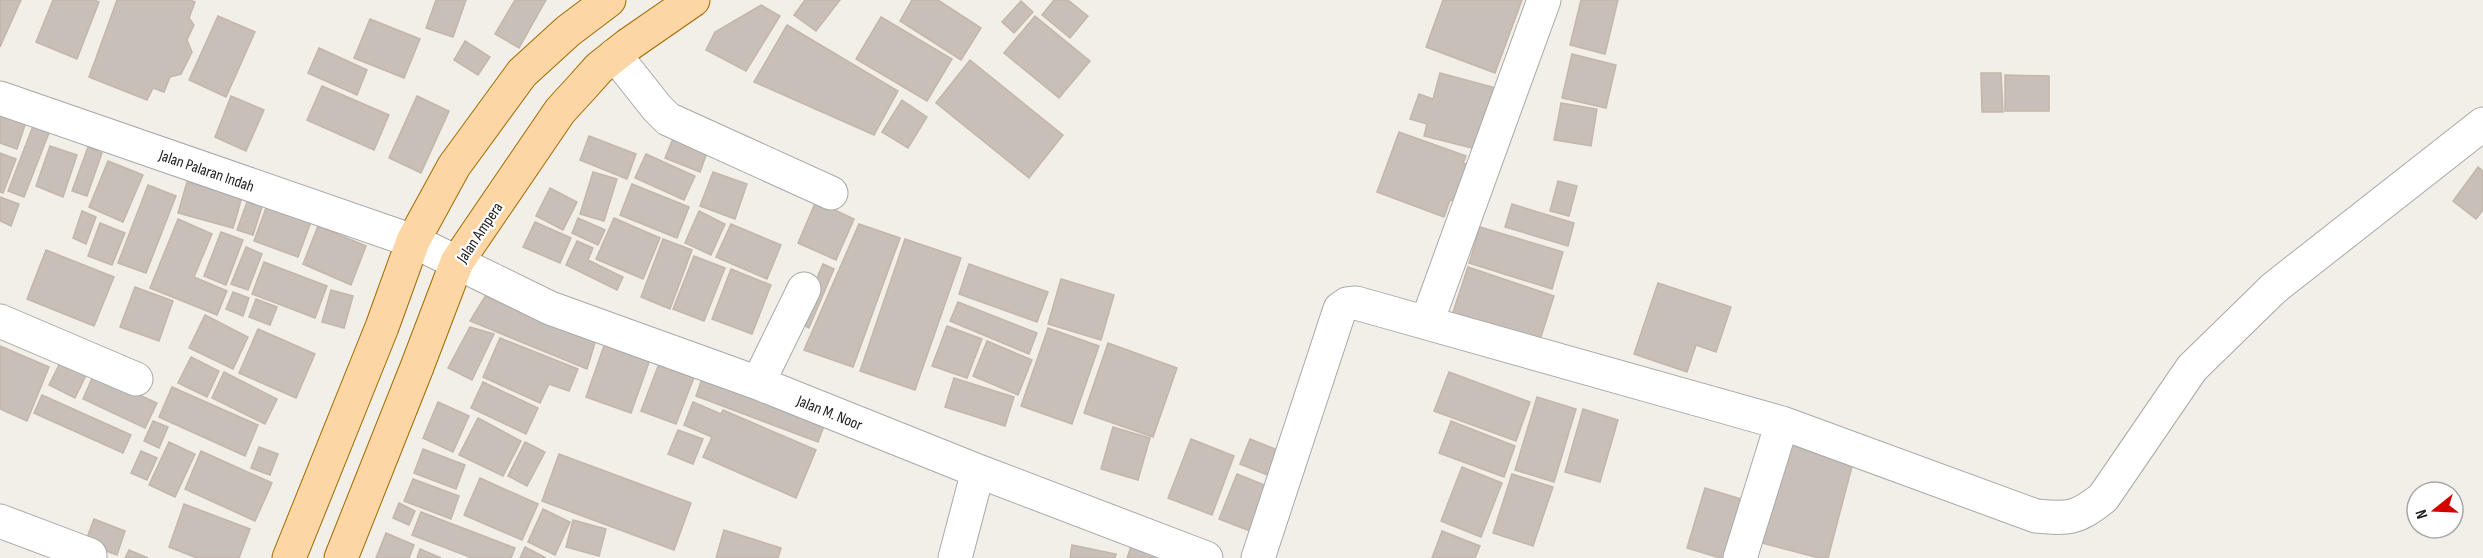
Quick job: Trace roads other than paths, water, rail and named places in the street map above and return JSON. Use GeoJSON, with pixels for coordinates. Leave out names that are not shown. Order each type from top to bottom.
{"type":"FeatureCollection","features":[{"type":"Feature","properties":{"kind":"main road","name":"Jalan Ampera"},"geometry":{"type":"LineString","coordinates":[[341,558],[457,262],[560,111],[599,68],[693,0]]}},
{"type":"Feature","properties":{"kind":"main road"},"geometry":{"type":"LineString","coordinates":[[289,558],[382,327],[413,241],[454,166],[522,73],[589,6]]}},
{"type":"Feature","properties":{"kind":"street"},"geometry":{"type":"LineString","coordinates":[[1427,322],[1544,0]]}},
{"type":"Feature","properties":{"kind":"street"},"geometry":{"type":"LineString","coordinates":[[615,56],[668,119],[831,194]]}},
{"type":"Feature","properties":{"kind":"street","name":"Jalan Palaran Indah"},"geometry":{"type":"LineString","coordinates":[[0,98],[413,241],[457,262]]}},
{"type":"Feature","properties":{"kind":"street"},"geometry":{"type":"LineString","coordinates":[[1258,558],[1340,309],[1347,304],[1356,303],[1782,423],[2036,516],[2064,519],[2083,513],[2103,498],[2192,368],[2241,320],[2274,288],[2483,124]]}},
{"type":"Feature","properties":{"kind":"street","name":"Jalan M. Noor"},"geometry":{"type":"LineString","coordinates":[[457,262],[550,308],[758,383],[978,471],[1206,558]]}},
{"type":"Feature","properties":{"kind":"street"},"geometry":{"type":"LineString","coordinates":[[758,383],[804,289]]}},
{"type":"Feature","properties":{"kind":"street"},"geometry":{"type":"LineString","coordinates":[[0,321],[136,378]]}},
{"type":"Feature","properties":{"kind":"street"},"geometry":{"type":"LineString","coordinates":[[1740,558],[1782,423]]}},
{"type":"Feature","properties":{"kind":"street"},"geometry":{"type":"LineString","coordinates":[[955,558],[978,471]]}},
{"type":"Feature","properties":{"kind":"street"},"geometry":{"type":"LineString","coordinates":[[0,521],[90,555]]}}]}
